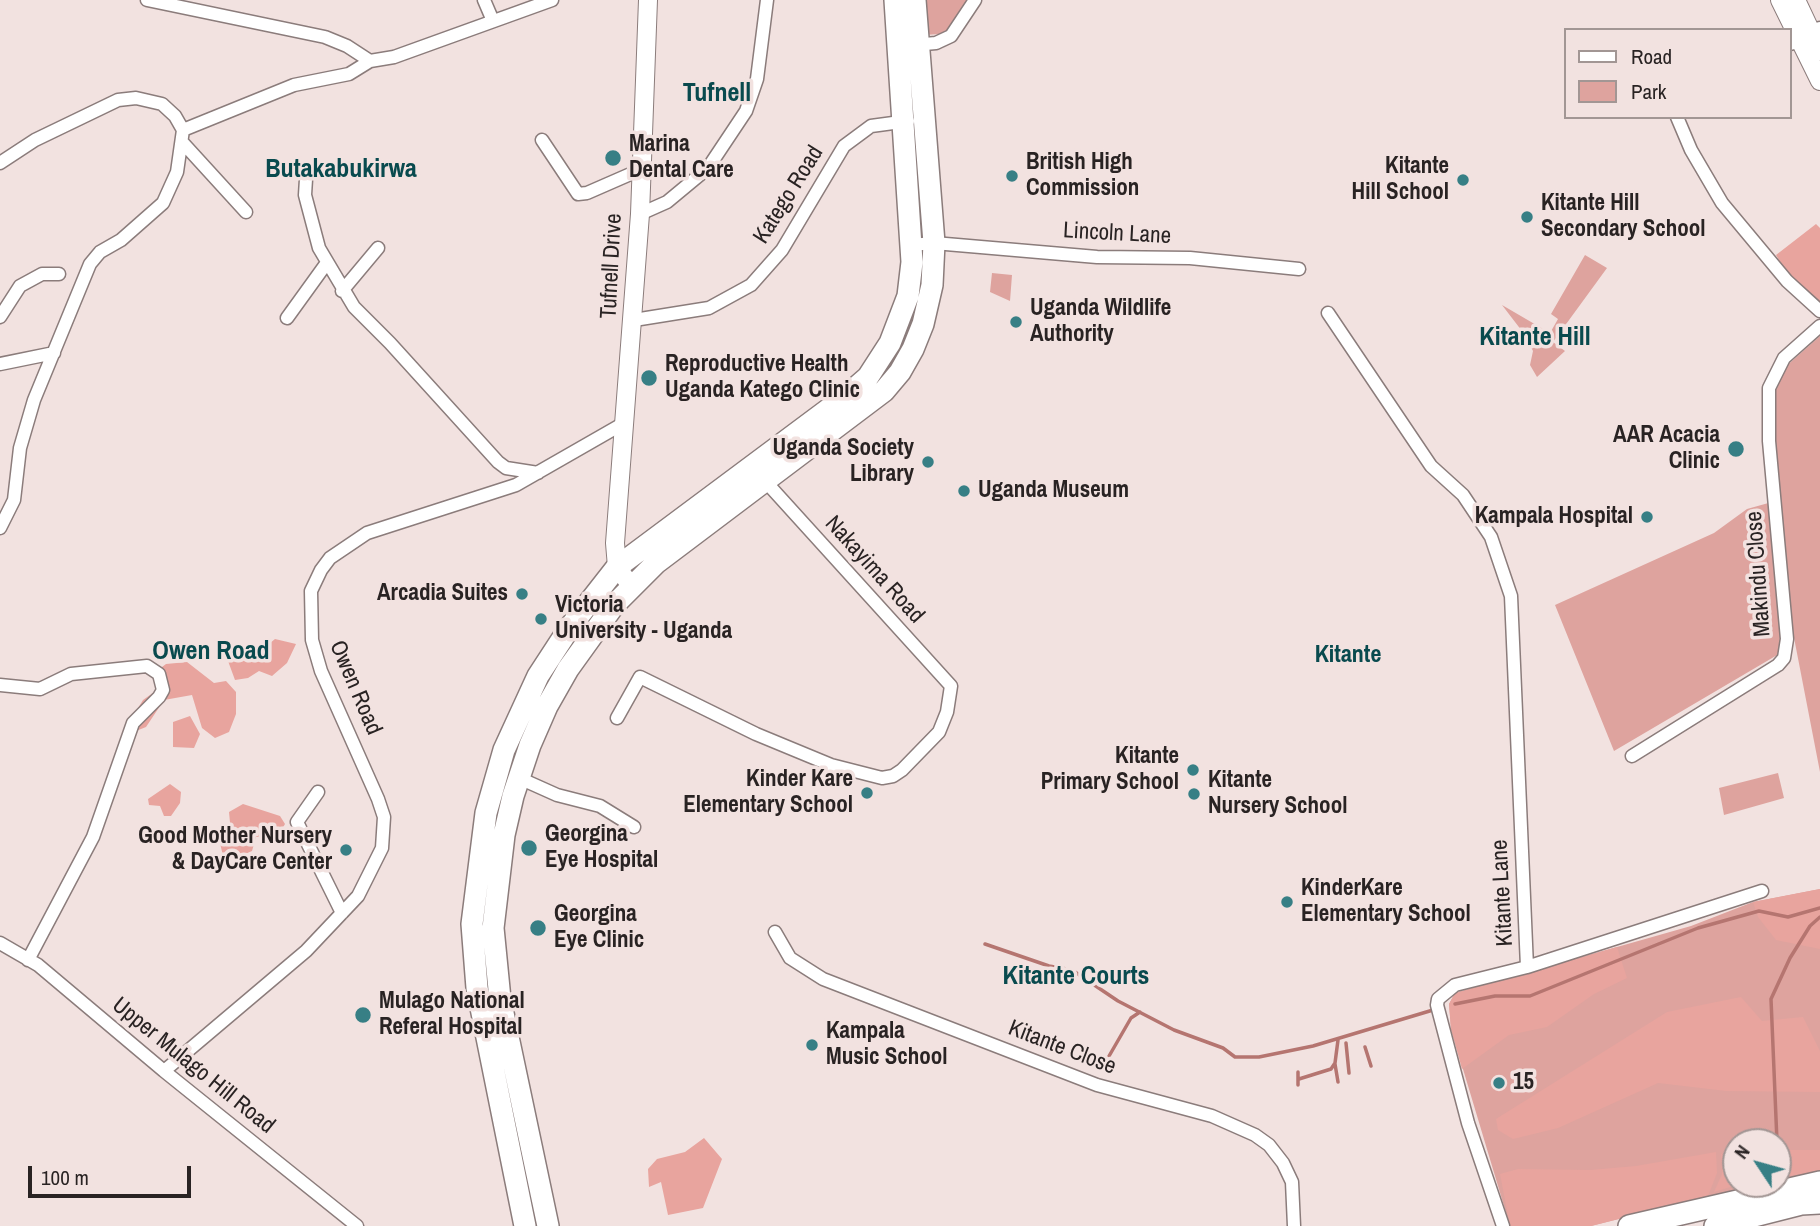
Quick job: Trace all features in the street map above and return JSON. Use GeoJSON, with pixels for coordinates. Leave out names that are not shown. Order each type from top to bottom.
{"type":"FeatureCollection","features":[{"type":"Feature","properties":{"kind":"main road"},"geometry":{"type":"LineString","coordinates":[[548,1226],[472,924],[486,813],[504,750],[538,676],[570,627],[617,566],[654,551],[766,482],[857,413],[900,372],[923,324],[932,285],[933,243],[926,119],[909,45],[895,0]]}},
{"type":"Feature","properties":{"kind":"main road"},"geometry":{"type":"LineString","coordinates":[[525,1226],[491,1002],[493,928],[503,835],[519,778],[534,735],[568,669],[654,551],[867,377],[898,326],[908,296],[911,245],[904,121],[915,0]]}},
{"type":"Feature","properties":{"kind":"main road"},"geometry":{"type":"LineString","coordinates":[[1629,1226],[1820,1182]]}},
{"type":"Feature","properties":{"kind":"main road"},"geometry":{"type":"LineString","coordinates":[[1714,1226],[1801,1204],[1820,1203]]}},
{"type":"Feature","properties":{"kind":"street"},"geometry":{"type":"LineString","coordinates":[[147,0],[325,37],[347,46],[370,61]]}},
{"type":"Feature","properties":{"kind":"street"},"geometry":{"type":"LineString","coordinates":[[484,0],[493,21]]}},
{"type":"Feature","properties":{"kind":"street"},"geometry":{"type":"LineString","coordinates":[[183,137],[259,97],[294,85],[349,74],[370,61],[394,57],[552,0]]}},
{"type":"Feature","properties":{"kind":"street","name":"Tufnell Drive"},"geometry":{"type":"LineString","coordinates":[[617,566],[640,214],[648,0]]}},
{"type":"Feature","properties":{"kind":"street"},"geometry":{"type":"LineString","coordinates":[[640,214],[667,202],[708,168],[746,111],[757,79],[767,0]]}},
{"type":"Feature","properties":{"kind":"street"},"geometry":{"type":"LineString","coordinates":[[909,45],[936,43],[951,36],[961,25],[975,0]]}},
{"type":"Feature","properties":{"kind":"street"},"geometry":{"type":"LineString","coordinates":[[1780,0],[1805,36],[1820,51]]}},
{"type":"Feature","properties":{"kind":"street"},"geometry":{"type":"LineString","coordinates":[[1796,0],[1820,81]]}},
{"type":"Feature","properties":{"kind":"street"},"geometry":{"type":"LineString","coordinates":[[1,163],[35,140],[118,100],[136,98],[162,104],[175,116],[183,137],[246,212]]}},
{"type":"Feature","properties":{"kind":"street","name":"Katego Road"},"geometry":{"type":"LineString","coordinates":[[634,320],[709,308],[751,285],[782,250],[844,146],[871,126],[926,119]]}},
{"type":"Feature","properties":{"kind":"street"},"geometry":{"type":"LineString","coordinates":[[1678,119],[1691,150],[1723,203],[1787,281],[1820,311]]}},
{"type":"Feature","properties":{"kind":"street"},"geometry":{"type":"LineString","coordinates":[[0,528],[14,500],[20,448],[34,400],[90,264],[100,252],[121,240],[163,203],[177,173],[183,137]]}},
{"type":"Feature","properties":{"kind":"street"},"geometry":{"type":"LineString","coordinates":[[542,140],[578,194],[587,193],[642,169]]}},
{"type":"Feature","properties":{"kind":"street"},"geometry":{"type":"LineString","coordinates":[[306,179],[305,195],[326,264],[342,291],[498,462],[506,468],[538,473]]}},
{"type":"Feature","properties":{"kind":"street","name":"Lincoln Lane"},"geometry":{"type":"LineString","coordinates":[[911,245],[933,243],[1097,257],[1190,258],[1299,269]]}},
{"type":"Feature","properties":{"kind":"street"},"geometry":{"type":"LineString","coordinates":[[342,291],[378,248]]}},
{"type":"Feature","properties":{"kind":"street"},"geometry":{"type":"LineString","coordinates":[[287,318],[326,264]]}},
{"type":"Feature","properties":{"kind":"street"},"geometry":{"type":"LineString","coordinates":[[0,317],[20,286],[42,274],[59,274]]}},
{"type":"Feature","properties":{"kind":"street","name":"Kitante Lane"},"geometry":{"type":"LineString","coordinates":[[1328,313],[1431,466],[1463,495],[1491,537],[1511,596],[1527,967],[1455,985],[1438,999],[1437,1005],[1468,1123],[1503,1226]]}},
{"type":"Feature","properties":{"kind":"street","name":"Makindu Close"},"geometry":{"type":"LineString","coordinates":[[1632,755],[1779,665],[1784,658],[1787,639],[1769,441],[1769,388],[1784,358],[1820,326]]}},
{"type":"Feature","properties":{"kind":"street"},"geometry":{"type":"LineString","coordinates":[[0,364],[54,354]]}},
{"type":"Feature","properties":{"kind":"street","name":"Owen Road"},"geometry":{"type":"LineString","coordinates":[[163,1071],[306,951],[358,896],[372,873],[382,848],[384,817],[370,779],[321,671],[309,621],[314,581],[330,558],[367,533],[516,485],[626,422]]}},
{"type":"Feature","properties":{"kind":"street","name":"Nakayima Road"},"geometry":{"type":"LineString","coordinates":[[617,718],[640,677],[769,739],[831,765],[882,778],[893,776],[902,770],[939,732],[947,712],[951,686],[766,482]]}},
{"type":"Feature","properties":{"kind":"street"},"geometry":{"type":"LineString","coordinates":[[617,534],[654,551]]}},
{"type":"Feature","properties":{"kind":"street"},"geometry":{"type":"LineString","coordinates":[[617,566],[631,586]]}},
{"type":"Feature","properties":{"kind":"street"},"geometry":{"type":"LineString","coordinates":[[0,685],[40,689],[71,674],[148,666],[159,674],[163,690],[159,698],[133,723],[93,836],[28,960]]}},
{"type":"Feature","properties":{"kind":"street"},"geometry":{"type":"LineString","coordinates":[[519,778],[557,795],[600,806],[634,827]]}},
{"type":"Feature","properties":{"kind":"street"},"geometry":{"type":"LineString","coordinates":[[318,792],[297,821],[342,913]]}},
{"type":"Feature","properties":{"kind":"street"},"geometry":{"type":"LineString","coordinates":[[1527,967],[1762,891]]}},
{"type":"Feature","properties":{"kind":"street","name":"Kitante Close"},"geometry":{"type":"LineString","coordinates":[[775,932],[790,957],[823,979],[1097,1085],[1212,1116],[1255,1136],[1269,1145],[1283,1163],[1292,1182],[1294,1226]]}},
{"type":"Feature","properties":{"kind":"street","name":"Upper Mulago Hill Road"},"geometry":{"type":"LineString","coordinates":[[0,943],[28,960],[357,1226]]}},
{"type":"Feature","properties":{"kind":"green space"},"geometry":{"type":"Polygon","coordinates":[[[922,0],[969,0],[951,28],[941,34],[923,35],[922,0]]]}},
{"type":"Feature","properties":{"kind":"green space"},"geometry":{"type":"Polygon","coordinates":[[[1585,255],[1607,268],[1553,342],[1565,351],[1537,377],[1530,365],[1533,351],[1525,335],[1502,305],[1550,333],[1558,319],[1551,314],[1585,255]]]}},
{"type":"Feature","properties":{"kind":"green space"},"geometry":{"type":"Polygon","coordinates":[[[992,273],[1012,275],[1010,301],[990,292],[992,273]]]}},
{"type":"Feature","properties":{"kind":"green space"},"geometry":{"type":"Polygon","coordinates":[[[1820,336],[1820,772],[1784,586],[1784,651],[1614,751],[1555,605],[1714,533],[1747,509],[1772,502],[1769,408],[1784,368],[1820,336]]]}},
{"type":"Feature","properties":{"kind":"green space"},"geometry":{"type":"Polygon","coordinates":[[[1778,773],[1784,798],[1724,815],[1719,788],[1778,773]]]}},
{"type":"Feature","properties":{"kind":"green space"},"geometry":{"type":"Polygon","coordinates":[[[1820,889],[1820,1174],[1792,1178],[1792,1128],[1722,1128],[1722,1193],[1591,1226],[1510,1226],[1451,1029],[1449,1004],[1455,993],[1691,926],[1753,902],[1820,889]]]}},
{"type":"Feature","properties":{"kind":"shaded area"},"geometry":{"type":"Polygon","coordinates":[[[1816,224],[1820,228],[1820,303],[1789,277],[1776,255],[1816,224]]]}},
{"type":"Feature","properties":{"kind":"shaded area"},"geometry":{"type":"Polygon","coordinates":[[[275,639],[296,644],[287,663],[272,676],[259,671],[248,678],[235,680],[228,661],[239,649],[259,652],[275,639]]]}},
{"type":"Feature","properties":{"kind":"shaded area"},"geometry":{"type":"Polygon","coordinates":[[[187,662],[214,683],[226,681],[236,692],[236,714],[229,732],[215,738],[202,728],[192,695],[164,700],[146,727],[136,731],[130,721],[143,700],[157,690],[154,673],[166,664],[187,662]]]}},
{"type":"Feature","properties":{"kind":"shaded area"},"geometry":{"type":"Polygon","coordinates":[[[190,716],[200,734],[194,748],[173,747],[173,722],[190,716]]]}},
{"type":"Feature","properties":{"kind":"shaded area"},"geometry":{"type":"Polygon","coordinates":[[[170,784],[181,792],[180,803],[171,816],[164,816],[160,806],[149,805],[148,799],[170,784]]]}},
{"type":"Feature","properties":{"kind":"shaded area"},"geometry":{"type":"Polygon","coordinates":[[[243,804],[280,816],[285,824],[278,836],[256,837],[252,851],[236,858],[223,856],[220,843],[231,833],[229,812],[243,804]]]}},
{"type":"Feature","properties":{"kind":"shaded area"},"geometry":{"type":"Polygon","coordinates":[[[1820,889],[1820,949],[1776,940],[1758,917],[1753,902],[1820,889]]]}},
{"type":"Feature","properties":{"kind":"shaded area"},"geometry":{"type":"Polygon","coordinates":[[[1617,947],[1627,978],[1594,994],[1547,1027],[1509,1035],[1462,1069],[1451,1029],[1449,1004],[1455,993],[1617,947]]]}},
{"type":"Feature","properties":{"kind":"shaded area"},"geometry":{"type":"Polygon","coordinates":[[[1741,997],[1762,1021],[1803,1017],[1820,1051],[1820,1092],[1726,1091],[1658,1083],[1558,1128],[1513,1139],[1498,1130],[1496,1119],[1667,1012],[1741,997]]]}},
{"type":"Feature","properties":{"kind":"shaded area"},"geometry":{"type":"Polygon","coordinates":[[[704,1138],[722,1159],[703,1208],[668,1215],[661,1182],[649,1187],[648,1169],[657,1159],[685,1152],[704,1138]]]}},
{"type":"Feature","properties":{"kind":"shaded area"},"geometry":{"type":"Polygon","coordinates":[[[1792,1150],[1820,1150],[1820,1172],[1792,1175],[1792,1150]]]}},
{"type":"Feature","properties":{"kind":"shaded area"},"geometry":{"type":"Polygon","coordinates":[[[1716,1152],[1717,1173],[1708,1196],[1591,1226],[1510,1226],[1500,1174],[1518,1169],[1590,1170],[1636,1166],[1716,1152]]]}},
{"type":"Feature","properties":{"kind":"shaded area"},"geometry":{"type":"Polygon","coordinates":[[[1722,1174],[1722,1190],[1714,1192],[1722,1174]]]}},
{"type":"Feature","properties":{"kind":"waterway"},"geometry":{"type":"LineString","coordinates":[[1455,1004],[1495,996],[1530,996],[1698,928],[1759,911],[1788,917],[1820,908]]}},
{"type":"Feature","properties":{"kind":"waterway"},"geometry":{"type":"LineString","coordinates":[[1776,1128],[1771,999],[1790,958],[1810,926],[1820,917]]}},
{"type":"Feature","properties":{"kind":"waterway"},"geometry":{"type":"LineString","coordinates":[[985,944],[1049,966],[1072,970],[1118,1001],[1174,1030],[1223,1048],[1235,1057],[1259,1057],[1313,1046],[1433,1010]]}},
{"type":"Feature","properties":{"kind":"waterway"},"geometry":{"type":"LineString","coordinates":[[1101,1070],[1131,1018],[1140,1012]]}},
{"type":"Feature","properties":{"kind":"waterway"},"geometry":{"type":"LineString","coordinates":[[1299,1079],[1331,1069],[1335,1063],[1338,1040]]}},
{"type":"Feature","properties":{"kind":"waterway"},"geometry":{"type":"LineString","coordinates":[[1346,1043],[1349,1073]]}},
{"type":"Feature","properties":{"kind":"waterway"},"geometry":{"type":"LineString","coordinates":[[1365,1047],[1371,1066]]}},
{"type":"Feature","properties":{"kind":"waterway"},"geometry":{"type":"LineString","coordinates":[[1335,1064],[1338,1082]]}},
{"type":"Feature","properties":{"kind":"waterway"},"geometry":{"type":"LineString","coordinates":[[1298,1072],[1298,1085]]}},
{"type":"Feature","properties":{"kind":"place","name":"Marina Dental Care"},"geometry":{"type":"Point","coordinates":[613,158]}},
{"type":"Feature","properties":{"kind":"place","name":"British High Commission"},"geometry":{"type":"Point","coordinates":[1012,176]}},
{"type":"Feature","properties":{"kind":"place","name":"Kitante Hill School"},"geometry":{"type":"Point","coordinates":[1463,180]}},
{"type":"Feature","properties":{"kind":"place","name":"Kitante Hill Secondary School"},"geometry":{"type":"Point","coordinates":[1527,217]}},
{"type":"Feature","properties":{"kind":"place","name":"Uganda Wildlife Authority"},"geometry":{"type":"Point","coordinates":[1016,322]}},
{"type":"Feature","properties":{"kind":"place","name":"Reproductive Health Uganda Katego Clinic"},"geometry":{"type":"Point","coordinates":[649,378]}},
{"type":"Feature","properties":{"kind":"place","name":"AAR Acacia Clinic"},"geometry":{"type":"Point","coordinates":[1736,449]}},
{"type":"Feature","properties":{"kind":"place","name":"Uganda Society Library"},"geometry":{"type":"Point","coordinates":[928,462]}},
{"type":"Feature","properties":{"kind":"place","name":"Uganda Museum"},"geometry":{"type":"Point","coordinates":[964,491]}},
{"type":"Feature","properties":{"kind":"place","name":"Kampala Hospital"},"geometry":{"type":"Point","coordinates":[1647,517]}},
{"type":"Feature","properties":{"kind":"place","name":"Arcadia Suites"},"geometry":{"type":"Point","coordinates":[522,594]}},
{"type":"Feature","properties":{"kind":"place","name":"Victoria University - Uganda"},"geometry":{"type":"Point","coordinates":[541,619]}},
{"type":"Feature","properties":{"kind":"place","name":"Kitante Primary School"},"geometry":{"type":"Point","coordinates":[1193,770]}},
{"type":"Feature","properties":{"kind":"place","name":"Kinder Kare Elementary School"},"geometry":{"type":"Point","coordinates":[867,793]}},
{"type":"Feature","properties":{"kind":"place","name":"Kitante Nursery School"},"geometry":{"type":"Point","coordinates":[1194,794]}},
{"type":"Feature","properties":{"kind":"place","name":"Georgina Eye Hospital"},"geometry":{"type":"Point","coordinates":[529,848]}},
{"type":"Feature","properties":{"kind":"place","name":"Good Mother Nursery & DayCare Center"},"geometry":{"type":"Point","coordinates":[346,850]}},
{"type":"Feature","properties":{"kind":"place","name":"KinderKare Elementary School"},"geometry":{"type":"Point","coordinates":[1287,902]}},
{"type":"Feature","properties":{"kind":"place","name":"Georgina Eye Clinic"},"geometry":{"type":"Point","coordinates":[538,928]}},
{"type":"Feature","properties":{"kind":"place","name":"Mulago National Referal Hospital"},"geometry":{"type":"Point","coordinates":[363,1015]}},
{"type":"Feature","properties":{"kind":"place","name":"Kampala Music School"},"geometry":{"type":"Point","coordinates":[812,1045]}},
{"type":"Feature","properties":{"kind":"place","name":"15"},"geometry":{"type":"Point","coordinates":[1499,1083]}},
{"type":"Feature","properties":{"kind":"district","name":"Tufnell"},"geometry":{"type":"Point","coordinates":[717,94]}},
{"type":"Feature","properties":{"kind":"district","name":"Butakabukirwa"},"geometry":{"type":"Point","coordinates":[341,170]}},
{"type":"Feature","properties":{"kind":"district","name":"Kitante Hill"},"geometry":{"type":"Point","coordinates":[1535,338]}},
{"type":"Feature","properties":{"kind":"district","name":"Owen Road"},"geometry":{"type":"Point","coordinates":[211,652]}},
{"type":"Feature","properties":{"kind":"district","name":"Kitante"},"geometry":{"type":"Point","coordinates":[1348,656]}},
{"type":"Feature","properties":{"kind":"district","name":"Kitante Courts"},"geometry":{"type":"Point","coordinates":[1076,977]}}]}
